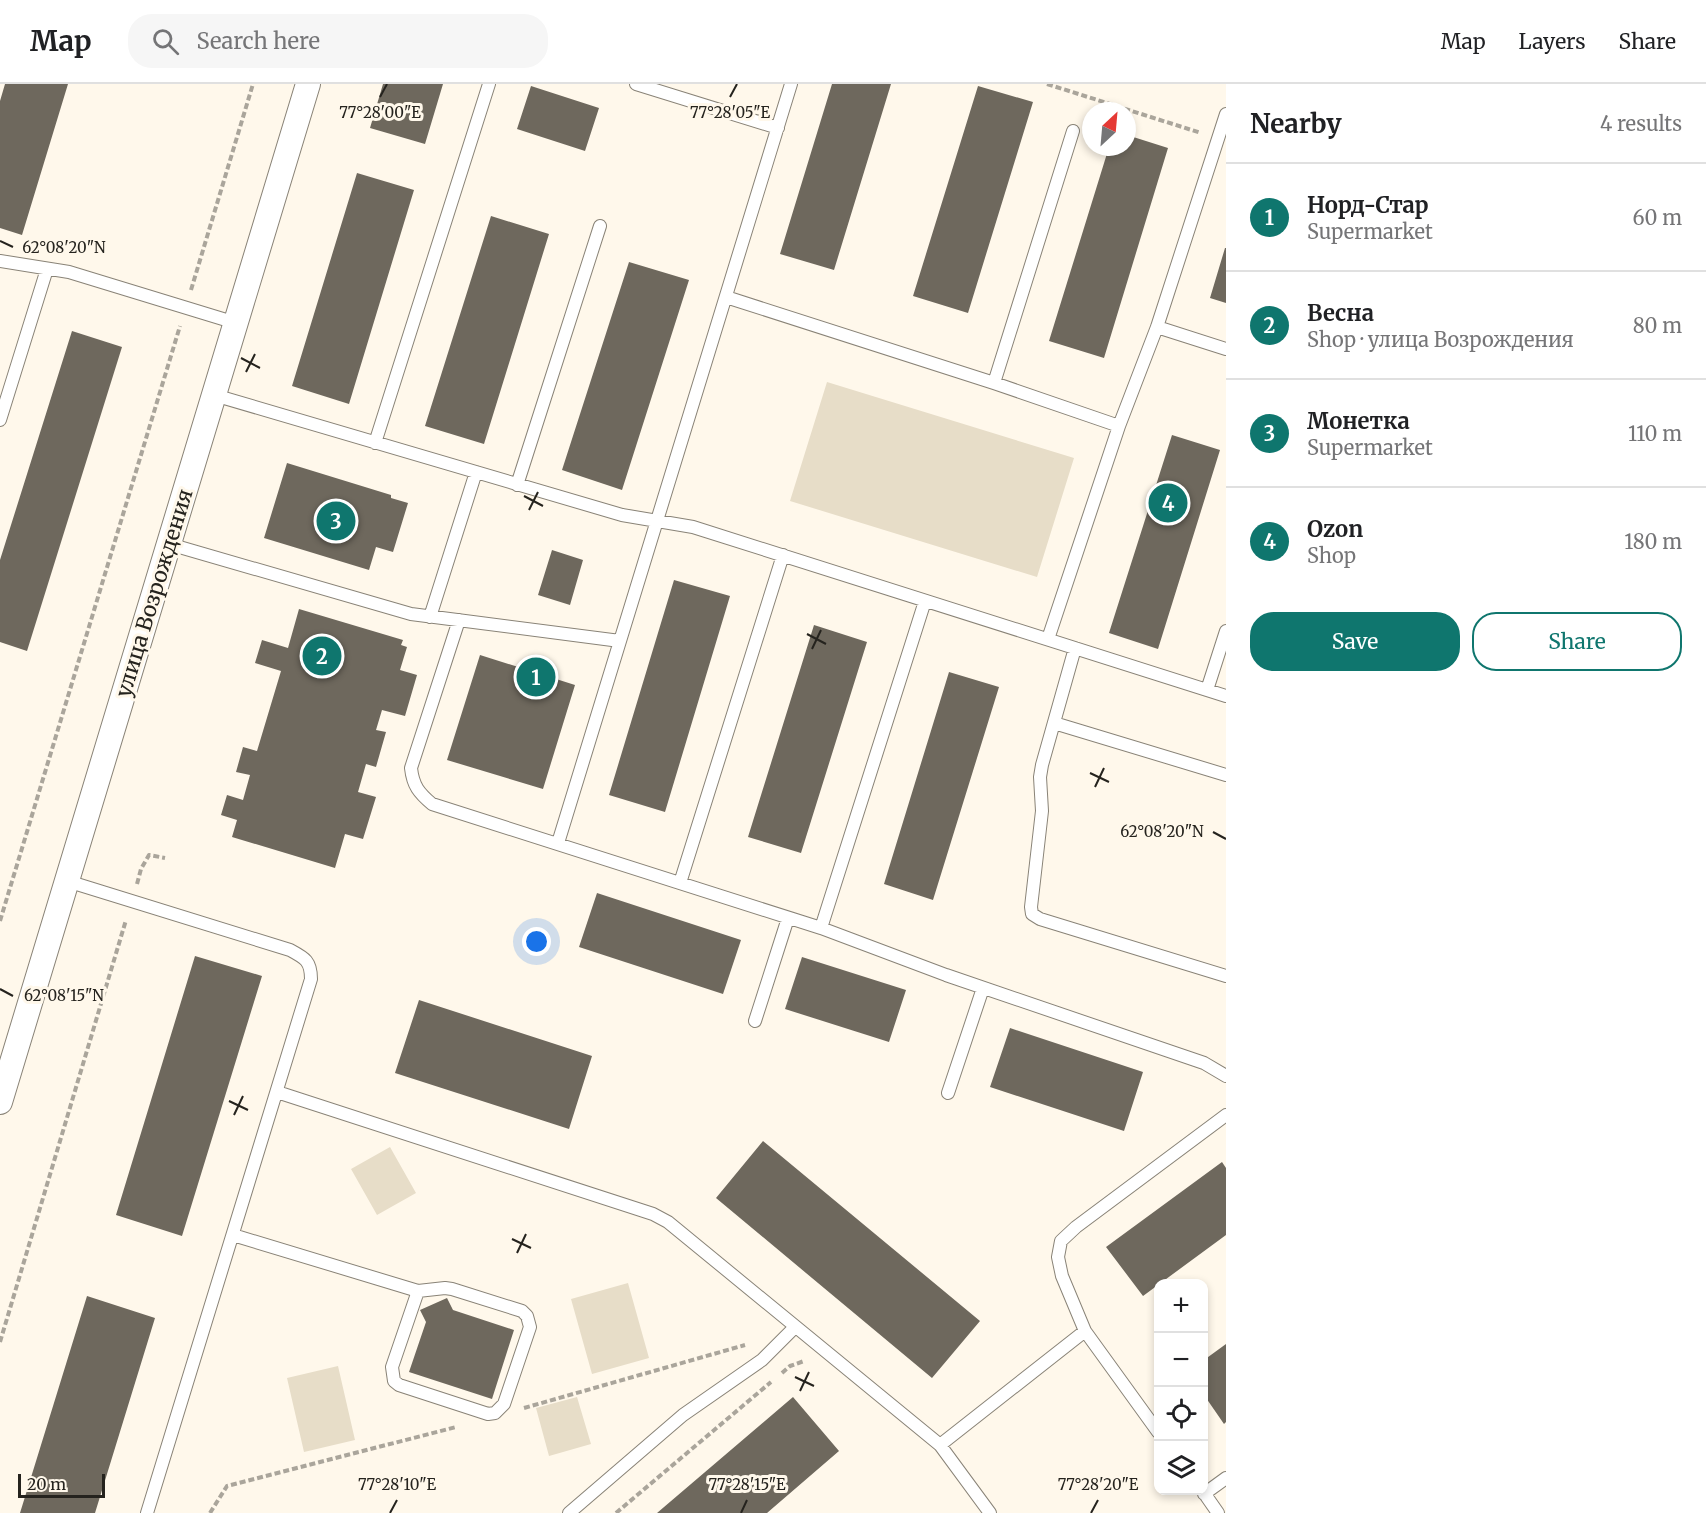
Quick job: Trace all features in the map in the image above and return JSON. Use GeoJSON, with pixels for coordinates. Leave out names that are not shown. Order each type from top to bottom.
{"type":"FeatureCollection","features":[{"type":"Feature","properties":{"kind":"street","name":"улица Возрождения"},"geometry":{"type":"LineString","coordinates":[[0,1102],[309,84]]}},
{"type":"Feature","properties":{"kind":"lane"},"geometry":{"type":"LineString","coordinates":[[375,443],[489,84]]}},
{"type":"Feature","properties":{"kind":"lane"},"geometry":{"type":"LineString","coordinates":[[636,84],[778,128]]}},
{"type":"Feature","properties":{"kind":"lane"},"geometry":{"type":"LineString","coordinates":[[558,843],[791,84]]}},
{"type":"Feature","properties":{"kind":"lane"},"geometry":{"type":"LineString","coordinates":[[1048,639],[1119,426],[1157,327],[1226,114]]}},
{"type":"Feature","properties":{"kind":"lane"},"geometry":{"type":"LineString","coordinates":[[994,383],[1073,131]]}},
{"type":"Feature","properties":{"kind":"lane"},"geometry":{"type":"LineString","coordinates":[[517,485],[600,226]]}},
{"type":"Feature","properties":{"kind":"lane"},"geometry":{"type":"LineString","coordinates":[[0,261],[69,272],[236,323]]}},
{"type":"Feature","properties":{"kind":"lane"},"geometry":{"type":"LineString","coordinates":[[0,420],[47,270]]}},
{"type":"Feature","properties":{"kind":"lane"},"geometry":{"type":"LineString","coordinates":[[726,297],[994,383],[1119,426]]}},
{"type":"Feature","properties":{"kind":"lane"},"geometry":{"type":"LineString","coordinates":[[1157,327],[1226,349]]}},
{"type":"Feature","properties":{"kind":"lane"},"geometry":{"type":"LineString","coordinates":[[214,395],[622,515],[693,527],[1226,696]]}},
{"type":"Feature","properties":{"kind":"lane"},"geometry":{"type":"LineString","coordinates":[[430,617],[476,472]]}},
{"type":"Feature","properties":{"kind":"lane"},"geometry":{"type":"LineString","coordinates":[[169,544],[411,614],[620,641]]}},
{"type":"Feature","properties":{"kind":"lane"},"geometry":{"type":"LineString","coordinates":[[680,883],[783,555]]}},
{"type":"Feature","properties":{"kind":"lane"},"geometry":{"type":"LineString","coordinates":[[821,928],[925,601]]}},
{"type":"Feature","properties":{"kind":"lane"},"geometry":{"type":"LineString","coordinates":[[459,620],[411,768],[412,782],[419,793],[432,804],[821,928],[1204,1063],[1226,1076]]}},
{"type":"Feature","properties":{"kind":"lane"},"geometry":{"type":"LineString","coordinates":[[1207,690],[1226,631]]}},
{"type":"Feature","properties":{"kind":"lane"},"geometry":{"type":"LineString","coordinates":[[1075,648],[1040,777],[1042,811],[1032,914],[1040,919],[1226,976]]}},
{"type":"Feature","properties":{"kind":"lane"},"geometry":{"type":"LineString","coordinates":[[1054,723],[1226,775]]}},
{"type":"Feature","properties":{"kind":"lane"},"geometry":{"type":"LineString","coordinates":[[67,881],[290,950],[302,956],[311,967],[311,979],[147,1513]]}},
{"type":"Feature","properties":{"kind":"lane"},"geometry":{"type":"LineString","coordinates":[[754,1021],[788,918]]}},
{"type":"Feature","properties":{"kind":"lane"},"geometry":{"type":"LineString","coordinates":[[948,1093],[983,987]]}},
{"type":"Feature","properties":{"kind":"lane"},"geometry":{"type":"LineString","coordinates":[[277,1092],[653,1214],[668,1222],[939,1445],[990,1513]]}},
{"type":"Feature","properties":{"kind":"lane"},"geometry":{"type":"LineString","coordinates":[[1154,1427],[1085,1332],[1062,1276],[1058,1257],[1061,1241],[1076,1227],[1226,1115]]}},
{"type":"Feature","properties":{"kind":"lane"},"geometry":{"type":"LineString","coordinates":[[233,1235],[418,1291],[452,1288],[522,1311],[527,1316],[530,1327],[504,1404],[495,1413],[488,1414],[394,1381],[392,1367],[418,1291]]}},
{"type":"Feature","properties":{"kind":"lane"},"geometry":{"type":"LineString","coordinates":[[569,1513],[683,1415],[762,1360],[795,1327]]}},
{"type":"Feature","properties":{"kind":"lane"},"geometry":{"type":"LineString","coordinates":[[939,1445],[1085,1332]]}},
{"type":"Feature","properties":{"kind":"lane"},"geometry":{"type":"LineString","coordinates":[[1208,1489],[1226,1478]]}},
{"type":"Feature","properties":{"kind":"lane"},"geometry":{"type":"LineString","coordinates":[[1205,1495],[1218,1513]]}},
{"type":"Feature","properties":{"kind":"path"},"geometry":{"type":"LineString","coordinates":[[0,921],[253,84]]}},
{"type":"Feature","properties":{"kind":"path"},"geometry":{"type":"LineString","coordinates":[[1047,84],[1218,139]]}},
{"type":"Feature","properties":{"kind":"path"},"geometry":{"type":"LineString","coordinates":[[0,1342],[141,868],[149,855],[165,858]]}},
{"type":"Feature","properties":{"kind":"path"},"geometry":{"type":"LineString","coordinates":[[781,1374],[790,1366],[802,1361],[813,1362]]}},
{"type":"Feature","properties":{"kind":"path"},"geometry":{"type":"LineString","coordinates":[[616,1513],[772,1382]]}},
{"type":"Feature","properties":{"kind":"shaded area"},"geometry":{"type":"Polygon","coordinates":[[[827,382],[1074,458],[1037,577],[790,501],[827,382]]]}},
{"type":"Feature","properties":{"kind":"shaded area"},"geometry":{"type":"Polygon","coordinates":[[[390,1147],[416,1193],[377,1215],[351,1169],[390,1147]]]}},
{"type":"Feature","properties":{"kind":"shaded area"},"geometry":{"type":"Polygon","coordinates":[[[628,1283],[649,1358],[592,1374],[571,1299],[628,1283]]]}},
{"type":"Feature","properties":{"kind":"shaded area"},"geometry":{"type":"Polygon","coordinates":[[[338,1366],[355,1440],[304,1452],[287,1378],[338,1366]]]}},
{"type":"Feature","properties":{"kind":"shaded area"},"geometry":{"type":"Polygon","coordinates":[[[577,1397],[591,1444],[549,1456],[536,1408],[577,1397]]]}},
{"type":"Feature","properties":{"kind":"building"},"geometry":{"type":"Polygon","coordinates":[[[5,84],[68,84],[22,235],[0,228],[0,101],[5,84]]]}},
{"type":"Feature","properties":{"kind":"building"},"geometry":{"type":"Polygon","coordinates":[[[383,84],[443,84],[425,144],[370,128],[383,84]]]}},
{"type":"Feature","properties":{"kind":"building"},"geometry":{"type":"Polygon","coordinates":[[[832,84],[891,84],[834,270],[780,254],[832,84]]]}},
{"type":"Feature","properties":{"kind":"building"},"geometry":{"type":"Polygon","coordinates":[[[531,86],[599,108],[585,151],[517,129],[531,86]]]}},
{"type":"Feature","properties":{"kind":"building"},"geometry":{"type":"Polygon","coordinates":[[[978,86],[1033,102],[968,313],[913,296],[978,86]]]}},
{"type":"Feature","properties":{"kind":"building"},"geometry":{"type":"Polygon","coordinates":[[[1136,138],[1168,148],[1104,358],[1049,341],[1106,156],[1136,156],[1136,138]]]}},
{"type":"Feature","properties":{"kind":"building"},"geometry":{"type":"Polygon","coordinates":[[[357,173],[414,190],[349,404],[292,386],[357,173]]]}},
{"type":"Feature","properties":{"kind":"building"},"geometry":{"type":"Polygon","coordinates":[[[491,216],[549,234],[484,444],[425,426],[491,216]]]}},
{"type":"Feature","properties":{"kind":"building"},"geometry":{"type":"Polygon","coordinates":[[[1226,248],[1226,303],[1210,298],[1226,248]]]}},
{"type":"Feature","properties":{"kind":"building"},"geometry":{"type":"Polygon","coordinates":[[[629,262],[689,280],[622,490],[562,470],[629,262]]]}},
{"type":"Feature","properties":{"kind":"building"},"geometry":{"type":"Polygon","coordinates":[[[72,331],[122,347],[27,651],[0,642],[0,560],[72,331]]]}},
{"type":"Feature","properties":{"kind":"building"},"geometry":{"type":"Polygon","coordinates":[[[1172,435],[1220,450],[1158,649],[1109,633],[1172,435]]]}},
{"type":"Feature","properties":{"kind":"building"},"geometry":{"type":"Polygon","coordinates":[[[287,463],[391,495],[391,498],[408,503],[393,552],[376,547],[369,570],[264,538],[287,463]]]}},
{"type":"Feature","properties":{"kind":"building"},"geometry":{"type":"Polygon","coordinates":[[[552,550],[583,560],[570,605],[538,595],[552,550]]]}},
{"type":"Feature","properties":{"kind":"building"},"geometry":{"type":"Polygon","coordinates":[[[674,580],[730,596],[665,812],[609,795],[674,580]]]}},
{"type":"Feature","properties":{"kind":"building"},"geometry":{"type":"Polygon","coordinates":[[[299,609],[403,640],[401,645],[407,647],[400,670],[417,675],[405,716],[382,710],[376,730],[386,732],[376,767],[366,764],[358,792],[376,797],[363,839],[345,834],[335,868],[232,837],[237,820],[221,815],[227,795],[243,800],[250,775],[236,772],[243,747],[257,751],[281,671],[255,663],[262,640],[288,648],[299,609]]]}},
{"type":"Feature","properties":{"kind":"building"},"geometry":{"type":"Polygon","coordinates":[[[814,625],[867,642],[801,853],[748,837],[814,625]]]}},
{"type":"Feature","properties":{"kind":"building"},"geometry":{"type":"Polygon","coordinates":[[[480,655],[575,685],[543,789],[447,760],[480,655]]]}},
{"type":"Feature","properties":{"kind":"building"},"geometry":{"type":"Polygon","coordinates":[[[949,672],[999,687],[933,900],[884,884],[949,672]]]}},
{"type":"Feature","properties":{"kind":"building"},"geometry":{"type":"Polygon","coordinates":[[[597,893],[741,940],[723,994],[579,947],[597,893]]]}},
{"type":"Feature","properties":{"kind":"building"},"geometry":{"type":"Polygon","coordinates":[[[195,956],[262,976],[182,1236],[116,1215],[195,956]]]}},
{"type":"Feature","properties":{"kind":"building"},"geometry":{"type":"Polygon","coordinates":[[[802,957],[906,990],[889,1042],[785,1009],[802,957]]]}},
{"type":"Feature","properties":{"kind":"building"},"geometry":{"type":"Polygon","coordinates":[[[419,1000],[592,1056],[569,1129],[395,1073],[419,1000]]]}},
{"type":"Feature","properties":{"kind":"building"},"geometry":{"type":"Polygon","coordinates":[[[1010,1028],[1143,1072],[1124,1131],[990,1087],[1010,1028]]]}},
{"type":"Feature","properties":{"kind":"building"},"geometry":{"type":"Polygon","coordinates":[[[763,1141],[980,1321],[932,1378],[716,1198],[763,1141]]]}},
{"type":"Feature","properties":{"kind":"building"},"geometry":{"type":"Polygon","coordinates":[[[1222,1162],[1226,1168],[1226,1235],[1166,1279],[1154,1279],[1154,1288],[1143,1296],[1106,1247],[1222,1162]]]}},
{"type":"Feature","properties":{"kind":"building"},"geometry":{"type":"Polygon","coordinates":[[[87,1296],[155,1318],[95,1513],[20,1513],[87,1296]]]}},
{"type":"Feature","properties":{"kind":"building"},"geometry":{"type":"Polygon","coordinates":[[[447,1298],[453,1310],[514,1330],[492,1399],[409,1372],[426,1322],[420,1310],[447,1298]]]}},
{"type":"Feature","properties":{"kind":"building"},"geometry":{"type":"Polygon","coordinates":[[[1226,1344],[1226,1422],[1224,1424],[1208,1401],[1208,1357],[1226,1344]]]}},
{"type":"Feature","properties":{"kind":"building"},"geometry":{"type":"Polygon","coordinates":[[[793,1397],[839,1451],[767,1513],[657,1513],[793,1397]]]}},
{"type":"Feature","properties":{"kind":"place","name":"Ozon"},"geometry":{"type":"Point","coordinates":[1168,503]}},
{"type":"Feature","properties":{"kind":"place","name":"Монетка"},"geometry":{"type":"Point","coordinates":[336,521]}},
{"type":"Feature","properties":{"kind":"place","name":"Весна"},"geometry":{"type":"Point","coordinates":[322,656]}},
{"type":"Feature","properties":{"kind":"place","name":"Норд-Стар"},"geometry":{"type":"Point","coordinates":[536,677]}}]}
